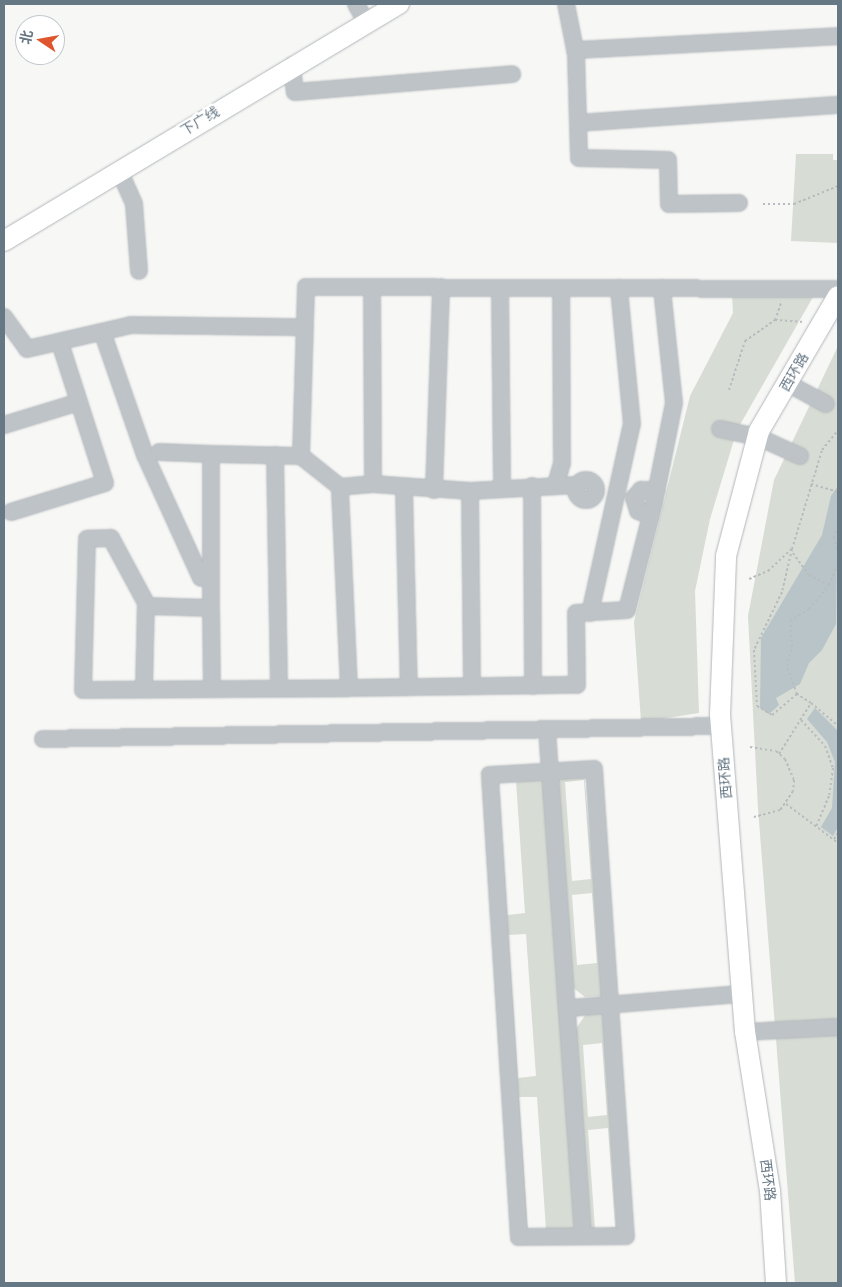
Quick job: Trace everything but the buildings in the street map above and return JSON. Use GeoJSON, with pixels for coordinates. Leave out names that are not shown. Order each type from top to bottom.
{"type":"FeatureCollection","features":[{"type":"Feature","properties":{"kind":"main road","name":"下广线"},"geometry":{"type":"LineString","coordinates":[[4,241],[292,65],[399,4]]}},
{"type":"Feature","properties":{"kind":"main road","name":"西环路"},"geometry":{"type":"LineString","coordinates":[[776,1283],[770,1191],[745,1032],[721,726],[726,556],[758,437],[838,296]]}},
{"type":"Feature","properties":{"kind":"street"},"geometry":{"type":"LineString","coordinates":[[356,4],[366,22]]}},
{"type":"Feature","properties":{"kind":"street"},"geometry":{"type":"LineString","coordinates":[[566,4],[575,50],[579,158],[668,160],[668,204],[739,203]]}},
{"type":"Feature","properties":{"kind":"street"},"geometry":{"type":"LineString","coordinates":[[575,50],[838,36]]}},
{"type":"Feature","properties":{"kind":"street"},"geometry":{"type":"LineString","coordinates":[[292,65],[295,92],[512,74]]}},
{"type":"Feature","properties":{"kind":"street"},"geometry":{"type":"LineString","coordinates":[[578,123],[838,105]]}},
{"type":"Feature","properties":{"kind":"street"},"geometry":{"type":"LineString","coordinates":[[119,170],[134,204],[139,271]]}},
{"type":"Feature","properties":{"kind":"street"},"geometry":{"type":"LineString","coordinates":[[301,456],[306,287],[838,289]]}},
{"type":"Feature","properties":{"kind":"street"},"geometry":{"type":"LineString","coordinates":[[372,287],[373,484]]}},
{"type":"Feature","properties":{"kind":"street"},"geometry":{"type":"LineString","coordinates":[[434,490],[441,287]]}},
{"type":"Feature","properties":{"kind":"street"},"geometry":{"type":"LineString","coordinates":[[500,288],[502,488]]}},
{"type":"Feature","properties":{"kind":"street"},"geometry":{"type":"LineString","coordinates":[[556,484],[562,463],[561,288]]}},
{"type":"Feature","properties":{"kind":"street"},"geometry":{"type":"LineString","coordinates":[[590,612],[632,424],[619,288]]}},
{"type":"Feature","properties":{"kind":"street"},"geometry":{"type":"LineString","coordinates":[[144,689],[146,606],[116,544],[103,536],[87,540],[83,690],[577,685],[576,613],[627,610],[657,490],[674,403],[662,288]]}},
{"type":"Feature","properties":{"kind":"street"},"geometry":{"type":"LineString","coordinates":[[4,317],[27,350],[103,334],[131,325],[305,327]]}},
{"type":"Feature","properties":{"kind":"street"},"geometry":{"type":"LineString","coordinates":[[103,334],[145,455],[201,578]]}},
{"type":"Feature","properties":{"kind":"street"},"geometry":{"type":"LineString","coordinates":[[11,512],[105,483],[60,343]]}},
{"type":"Feature","properties":{"kind":"street"},"geometry":{"type":"LineString","coordinates":[[787,383],[826,404]]}},
{"type":"Feature","properties":{"kind":"street"},"geometry":{"type":"LineString","coordinates":[[4,425],[79,402]]}},
{"type":"Feature","properties":{"kind":"street"},"geometry":{"type":"LineString","coordinates":[[720,429],[758,437],[800,456]]}},
{"type":"Feature","properties":{"kind":"street"},"geometry":{"type":"LineString","coordinates":[[159,452],[301,456],[340,488],[373,484],[404,489],[470,491],[556,484],[577,485],[588,480],[596,489],[634,498]]}},
{"type":"Feature","properties":{"kind":"street"},"geometry":{"type":"LineString","coordinates":[[211,454],[212,689]]}},
{"type":"Feature","properties":{"kind":"street"},"geometry":{"type":"LineString","coordinates":[[275,455],[279,688]]}},
{"type":"Feature","properties":{"kind":"street"},"geometry":{"type":"LineString","coordinates":[[532,486],[533,686]]}},
{"type":"Feature","properties":{"kind":"street"},"geometry":{"type":"LineString","coordinates":[[340,488],[349,688]]}},
{"type":"Feature","properties":{"kind":"street"},"geometry":{"type":"LineString","coordinates":[[404,489],[409,687]]}},
{"type":"Feature","properties":{"kind":"street"},"geometry":{"type":"LineString","coordinates":[[634,498],[641,490],[657,490]]}},
{"type":"Feature","properties":{"kind":"street"},"geometry":{"type":"LineString","coordinates":[[470,491],[472,686]]}},
{"type":"Feature","properties":{"kind":"street"},"geometry":{"type":"LineString","coordinates":[[634,498],[638,511],[651,516]]}},
{"type":"Feature","properties":{"kind":"street"},"geometry":{"type":"LineString","coordinates":[[146,606],[211,608]]}},
{"type":"Feature","properties":{"kind":"street"},"geometry":{"type":"LineString","coordinates":[[43,739],[721,726]]}},
{"type":"Feature","properties":{"kind":"street"},"geometry":{"type":"LineString","coordinates":[[548,730],[570,1008],[583,1236]]}},
{"type":"Feature","properties":{"kind":"street"},"geometry":{"type":"LineString","coordinates":[[594,769],[610,1004],[626,1236],[519,1237],[490,775],[594,769]]}},
{"type":"Feature","properties":{"kind":"street"},"geometry":{"type":"LineString","coordinates":[[570,1008],[742,994]]}},
{"type":"Feature","properties":{"kind":"street"},"geometry":{"type":"LineString","coordinates":[[745,1032],[838,1027]]}},
{"type":"Feature","properties":{"kind":"path"},"geometry":{"type":"LineString","coordinates":[[763,204],[794,204],[838,186]]}},
{"type":"Feature","properties":{"kind":"path"},"geometry":{"type":"LineString","coordinates":[[775,320],[783,289]]}},
{"type":"Feature","properties":{"kind":"path"},"geometry":{"type":"LineString","coordinates":[[729,390],[745,341],[775,320],[804,322]]}},
{"type":"Feature","properties":{"kind":"path"},"geometry":{"type":"LineString","coordinates":[[829,585],[809,576],[792,549],[810,483],[822,450],[838,430]]}},
{"type":"Feature","properties":{"kind":"path"},"geometry":{"type":"LineString","coordinates":[[810,483],[836,491],[838,497]]}},
{"type":"Feature","properties":{"kind":"path"},"geometry":{"type":"LineString","coordinates":[[838,526],[834,537],[838,552]]}},
{"type":"Feature","properties":{"kind":"path"},"geometry":{"type":"LineString","coordinates":[[749,579],[768,571],[792,549]]}},
{"type":"Feature","properties":{"kind":"path"},"geometry":{"type":"LineString","coordinates":[[793,553],[782,592],[754,650],[757,706],[772,715],[797,694]]}},
{"type":"Feature","properties":{"kind":"path"},"geometry":{"type":"LineString","coordinates":[[838,564],[829,585],[809,610],[790,621],[792,646],[787,666],[797,694],[812,703],[838,726]]}},
{"type":"Feature","properties":{"kind":"path"},"geometry":{"type":"LineString","coordinates":[[779,754],[812,703]]}},
{"type":"Feature","properties":{"kind":"path"},"geometry":{"type":"LineString","coordinates":[[801,720],[825,746],[833,770],[816,826]]}},
{"type":"Feature","properties":{"kind":"path"},"geometry":{"type":"LineString","coordinates":[[750,747],[779,754],[794,780],[786,803],[770,815],[754,817]]}},
{"type":"Feature","properties":{"kind":"path"},"geometry":{"type":"LineString","coordinates":[[833,770],[838,770]]}},
{"type":"Feature","properties":{"kind":"path"},"geometry":{"type":"LineString","coordinates":[[786,803],[838,843]]}},
{"type":"Feature","properties":{"kind":"path"},"geometry":{"type":"LineString","coordinates":[[834,840],[838,833]]}},
{"type":"Feature","properties":{"kind":"shaded area"},"geometry":{"type":"Polygon","coordinates":[[[796,154],[833,154],[833,160],[838,160],[838,243],[791,241],[796,154]]]}},
{"type":"Feature","properties":{"kind":"shaded area"},"geometry":{"type":"Polygon","coordinates":[[[732,295],[813,297],[737,430],[710,519],[695,591],[699,713],[641,722],[634,622],[690,396],[733,313],[732,295]]]}},
{"type":"Feature","properties":{"kind":"shaded area"},"geometry":{"type":"Polygon","coordinates":[[[838,346],[838,1283],[795,1283],[758,808],[748,616],[774,480],[838,346]]]}},
{"type":"Feature","properties":{"kind":"shaded area"},"geometry":{"type":"Polygon","coordinates":[[[838,486],[836,624],[822,650],[809,663],[800,684],[776,698],[779,705],[769,714],[760,708],[761,638],[822,535],[831,496],[838,486]]]}},
{"type":"Feature","properties":{"kind":"shaded area"},"geometry":{"type":"Polygon","coordinates":[[[815,708],[838,731],[838,827],[833,836],[821,827],[832,808],[835,762],[827,742],[807,719],[815,708]]]}},
{"type":"Feature","properties":{"kind":"shaded area"},"geometry":{"type":"Polygon","coordinates":[[[584,772],[604,996],[585,997],[572,987],[556,780],[560,773],[584,772]],[[584,780],[565,782],[572,881],[591,879],[584,780]],[[592,893],[572,895],[577,965],[597,963],[592,893]]]}},
{"type":"Feature","properties":{"kind":"shaded area"},"geometry":{"type":"Polygon","coordinates":[[[547,779],[577,1233],[526,1234],[496,780],[547,779]],[[516,781],[498,782],[507,915],[525,913],[516,781]],[[526,934],[508,935],[518,1078],[536,1076],[526,934]],[[519,1097],[528,1231],[546,1230],[537,1097],[519,1097]]]}},
{"type":"Feature","properties":{"kind":"shaded area"},"geometry":{"type":"Polygon","coordinates":[[[605,1013],[621,1231],[588,1232],[575,1030],[586,1014],[605,1013]],[[602,1043],[583,1045],[588,1117],[607,1115],[602,1043]],[[608,1128],[588,1130],[595,1229],[615,1227],[608,1128]]]}}]}
